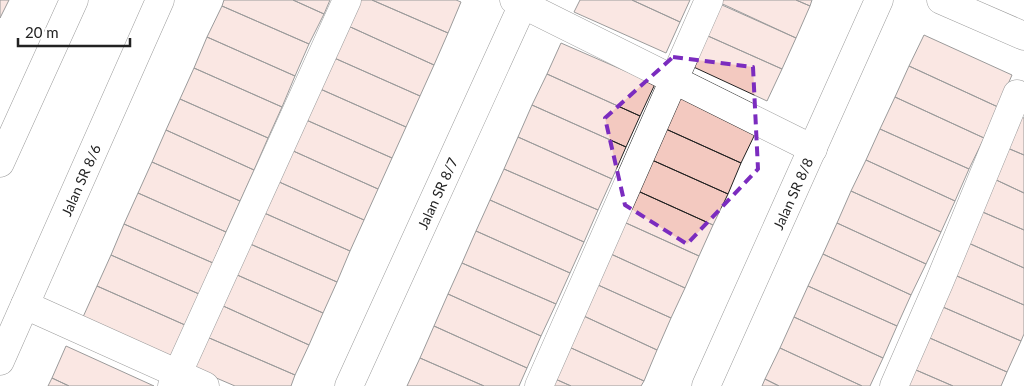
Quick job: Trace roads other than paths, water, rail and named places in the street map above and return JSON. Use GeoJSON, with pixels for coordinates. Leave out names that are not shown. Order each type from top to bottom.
{"type":"FeatureCollection","features":[{"type":"Feature","properties":{"kind":"street"},"geometry":{"type":"LineString","coordinates":[[0,163],[74,0]]}},
{"type":"Feature","properties":{"kind":"street","name":"Jalan SR 8/6"},"geometry":{"type":"LineString","coordinates":[[0,361],[160,0]]}},
{"type":"Feature","properties":{"kind":"street"},"geometry":{"type":"LineString","coordinates":[[174,380],[347,0]]}},
{"type":"Feature","properties":{"kind":"street"},"geometry":{"type":"LineString","coordinates":[[539,386],[710,0]]}},
{"type":"Feature","properties":{"kind":"street","name":"Jalan SR 8/8"},"geometry":{"type":"LineString","coordinates":[[706,386],[879,0]]}},
{"type":"Feature","properties":{"kind":"street"},"geometry":{"type":"LineString","coordinates":[[942,0],[1024,36]]}},
{"type":"Feature","properties":{"kind":"street"},"geometry":{"type":"LineString","coordinates":[[521,1],[813,149]]}},
{"type":"Feature","properties":{"kind":"street","name":"Jalan SR 8/7"},"geometry":{"type":"LineString","coordinates":[[349,386],[521,1]]}},
{"type":"Feature","properties":{"kind":"street"},"geometry":{"type":"LineString","coordinates":[[894,386],[940,283],[1017,94]]}},
{"type":"Feature","properties":{"kind":"street"},"geometry":{"type":"LineString","coordinates":[[25,305],[174,380],[205,386]]}}]}
